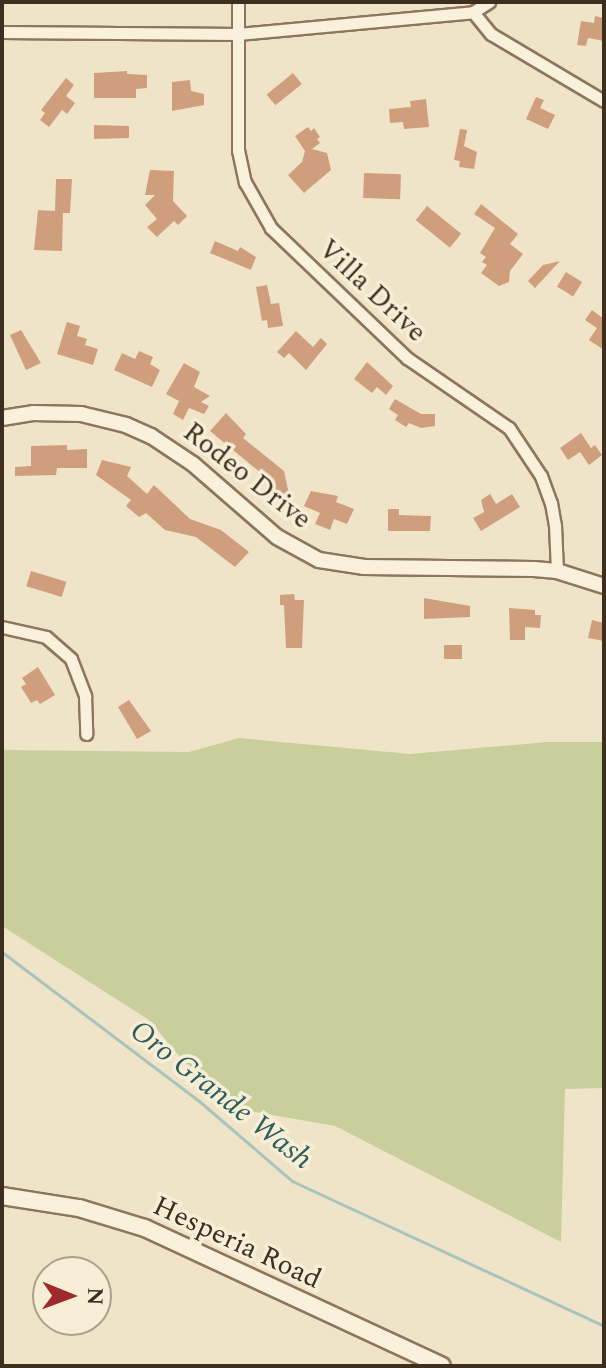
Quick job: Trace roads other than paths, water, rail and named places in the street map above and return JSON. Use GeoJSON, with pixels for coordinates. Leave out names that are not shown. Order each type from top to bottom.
{"type":"FeatureCollection","features":[{"type":"Feature","properties":{"kind":"main road","name":"Hesperia Road"},"geometry":{"type":"LineString","coordinates":[[2,1196],[79,1208],[145,1228],[442,1366]]}},
{"type":"Feature","properties":{"kind":"street","name":"Villa Drive"},"geometry":{"type":"LineString","coordinates":[[238,2],[238,150],[245,182],[271,228],[407,358],[509,428],[541,476],[551,503],[557,571]]}},
{"type":"Feature","properties":{"kind":"street"},"geometry":{"type":"LineString","coordinates":[[2,32],[238,34],[473,12],[489,2]]}},
{"type":"Feature","properties":{"kind":"street"},"geometry":{"type":"LineString","coordinates":[[473,12],[491,34],[604,101]]}},
{"type":"Feature","properties":{"kind":"street","name":"Rodeo Drive"},"geometry":{"type":"LineString","coordinates":[[2,418],[33,413],[81,414],[145,433],[193,464],[280,540],[319,560],[364,567],[557,571],[604,586]]}},
{"type":"Feature","properties":{"kind":"street"},"geometry":{"type":"LineString","coordinates":[[2,627],[46,637],[71,659],[85,696],[86,734]]}},
{"type":"Feature","properties":{"kind":"waterway","name":"Oro Grande Wash"},"geometry":{"type":"LineString","coordinates":[[2,952],[199,1101],[292,1181],[604,1326]]}}]}
